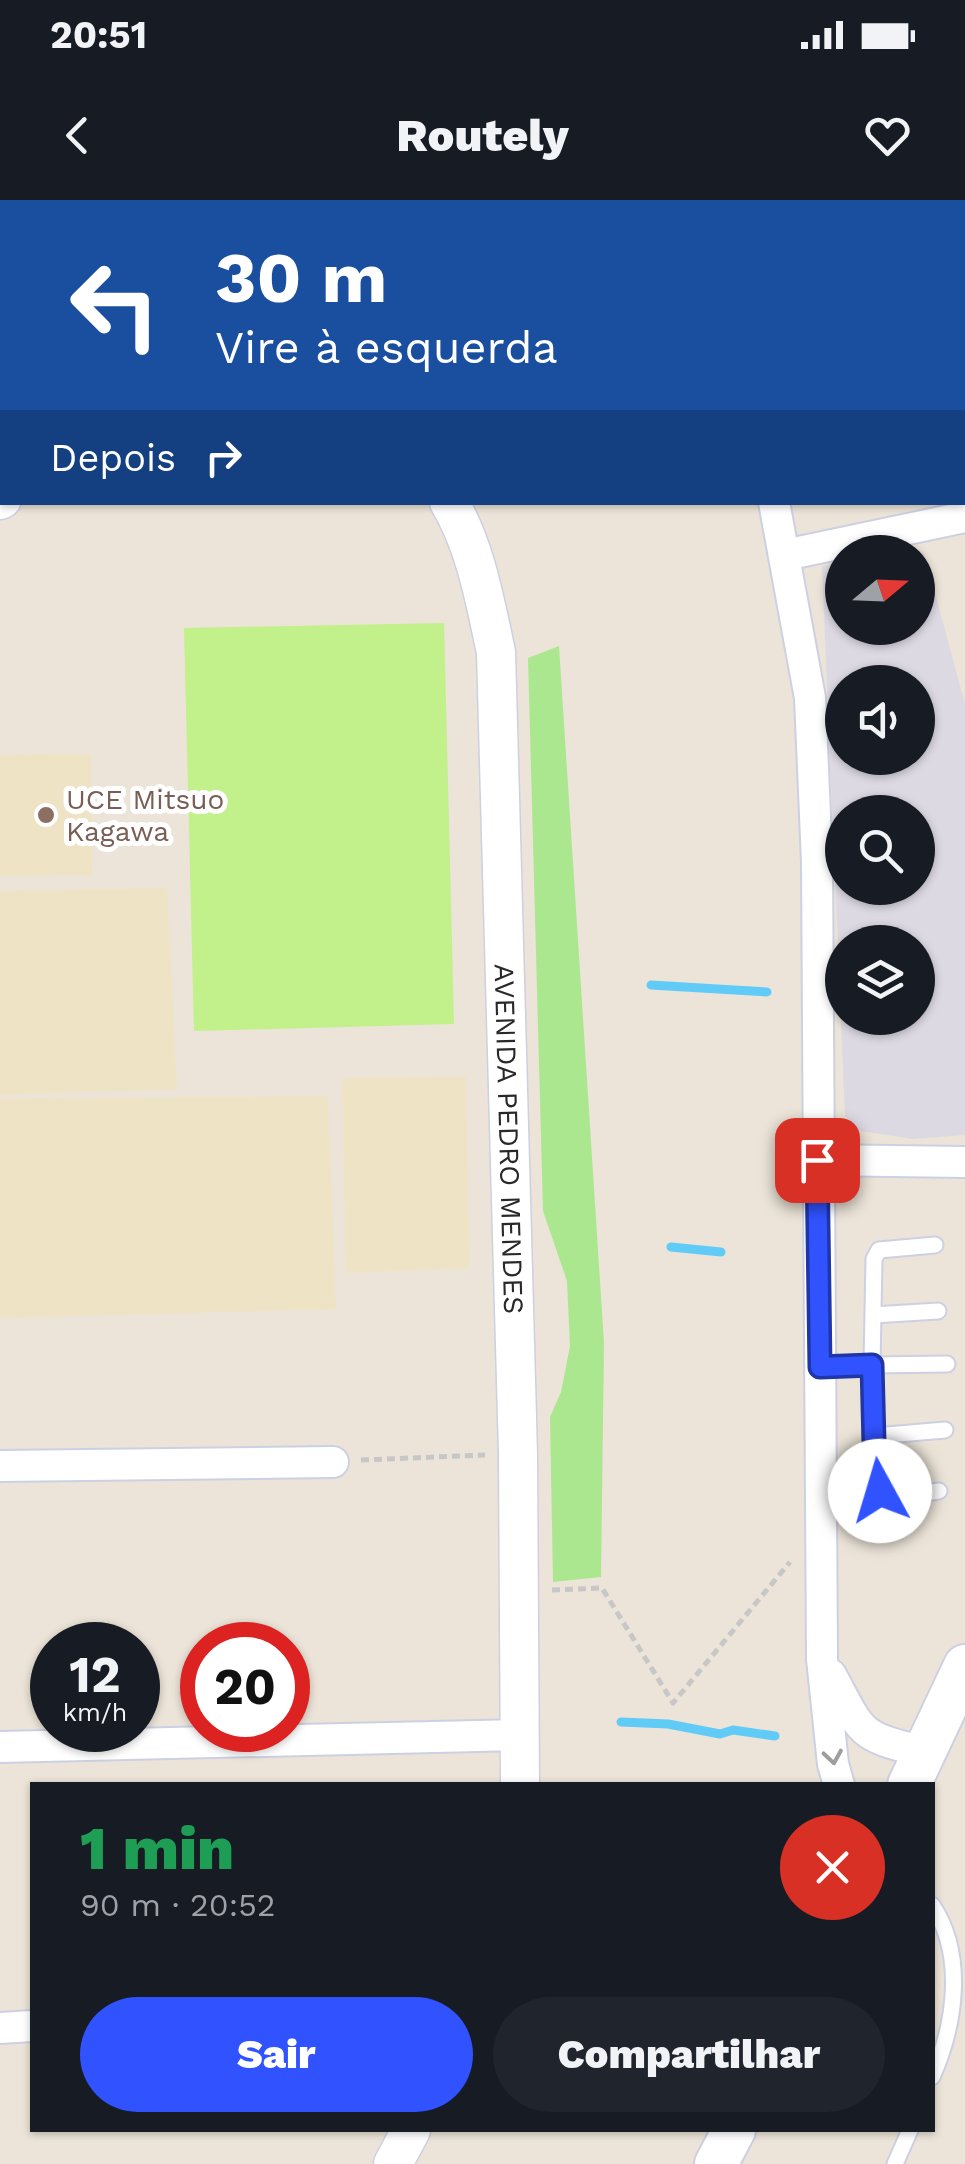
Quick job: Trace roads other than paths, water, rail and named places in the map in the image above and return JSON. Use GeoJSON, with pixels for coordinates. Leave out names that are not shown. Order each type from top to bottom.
{"type":"FeatureCollection","features":[{"type":"Feature","properties":{"kind":"main road"},"geometry":{"type":"LineString","coordinates":[[917,1769],[961,1686]]}},
{"type":"Feature","properties":{"kind":"main road"},"geometry":{"type":"LineString","coordinates":[[716,2164],[733,2132]]}},
{"type":"Feature","properties":{"kind":"street","name":"AVENIDA PEDRO MENDES"},"geometry":{"type":"LineString","coordinates":[[451,505],[461,522],[484,596],[496,652],[518,1454],[520,1782]]}},
{"type":"Feature","properties":{"kind":"street"},"geometry":{"type":"LineString","coordinates":[[775,505],[811,716],[817,862],[822,1660],[838,1782]]}},
{"type":"Feature","properties":{"kind":"street"},"geometry":{"type":"LineString","coordinates":[[785,555],[965,518]]}},
{"type":"Feature","properties":{"kind":"street"},"geometry":{"type":"LineString","coordinates":[[817,1160],[965,1162]]}},
{"type":"Feature","properties":{"kind":"street"},"geometry":{"type":"LineString","coordinates":[[0,1466],[333,1462]]}},
{"type":"Feature","properties":{"kind":"street"},"geometry":{"type":"LineString","coordinates":[[822,1660],[858,1725],[917,1769]]}},
{"type":"Feature","properties":{"kind":"street"},"geometry":{"type":"LineString","coordinates":[[0,1747],[519,1735]]}},
{"type":"Feature","properties":{"kind":"street"},"geometry":{"type":"LineString","coordinates":[[0,2028],[30,2026]]}},
{"type":"Feature","properties":{"kind":"street"},"geometry":{"type":"LineString","coordinates":[[393,2164],[409,2132]]}},
{"type":"Feature","properties":{"kind":"lane"},"geometry":{"type":"LineString","coordinates":[[935,1246],[879,1250],[874,1259],[872,1365],[875,1482],[880,1491],[890,1496],[939,1491]]}},
{"type":"Feature","properties":{"kind":"lane"},"geometry":{"type":"LineString","coordinates":[[874,1315],[938,1311]]}},
{"type":"Feature","properties":{"kind":"lane"},"geometry":{"type":"LineString","coordinates":[[820,1367],[947,1364]]}},
{"type":"Feature","properties":{"kind":"lane"},"geometry":{"type":"LineString","coordinates":[[875,1436],[946,1430]]}},
{"type":"Feature","properties":{"kind":"lane"},"geometry":{"type":"LineString","coordinates":[[935,1909],[956,1948],[954,2015],[935,2069]]}},
{"type":"Feature","properties":{"kind":"lane"},"geometry":{"type":"LineString","coordinates":[[895,2164],[909,2132]]}},
{"type":"Feature","properties":{"kind":"waterway"},"geometry":{"type":"LineString","coordinates":[[651,985],[767,992]]}},
{"type":"Feature","properties":{"kind":"waterway"},"geometry":{"type":"LineString","coordinates":[[671,1247],[721,1252]]}},
{"type":"Feature","properties":{"kind":"waterway"},"geometry":{"type":"LineString","coordinates":[[621,1722],[775,1736]]}},
{"type":"Feature","properties":{"kind":"place","name":"UCE Mitsuo Kagawa"},"geometry":{"type":"Point","coordinates":[46,815]}}]}
